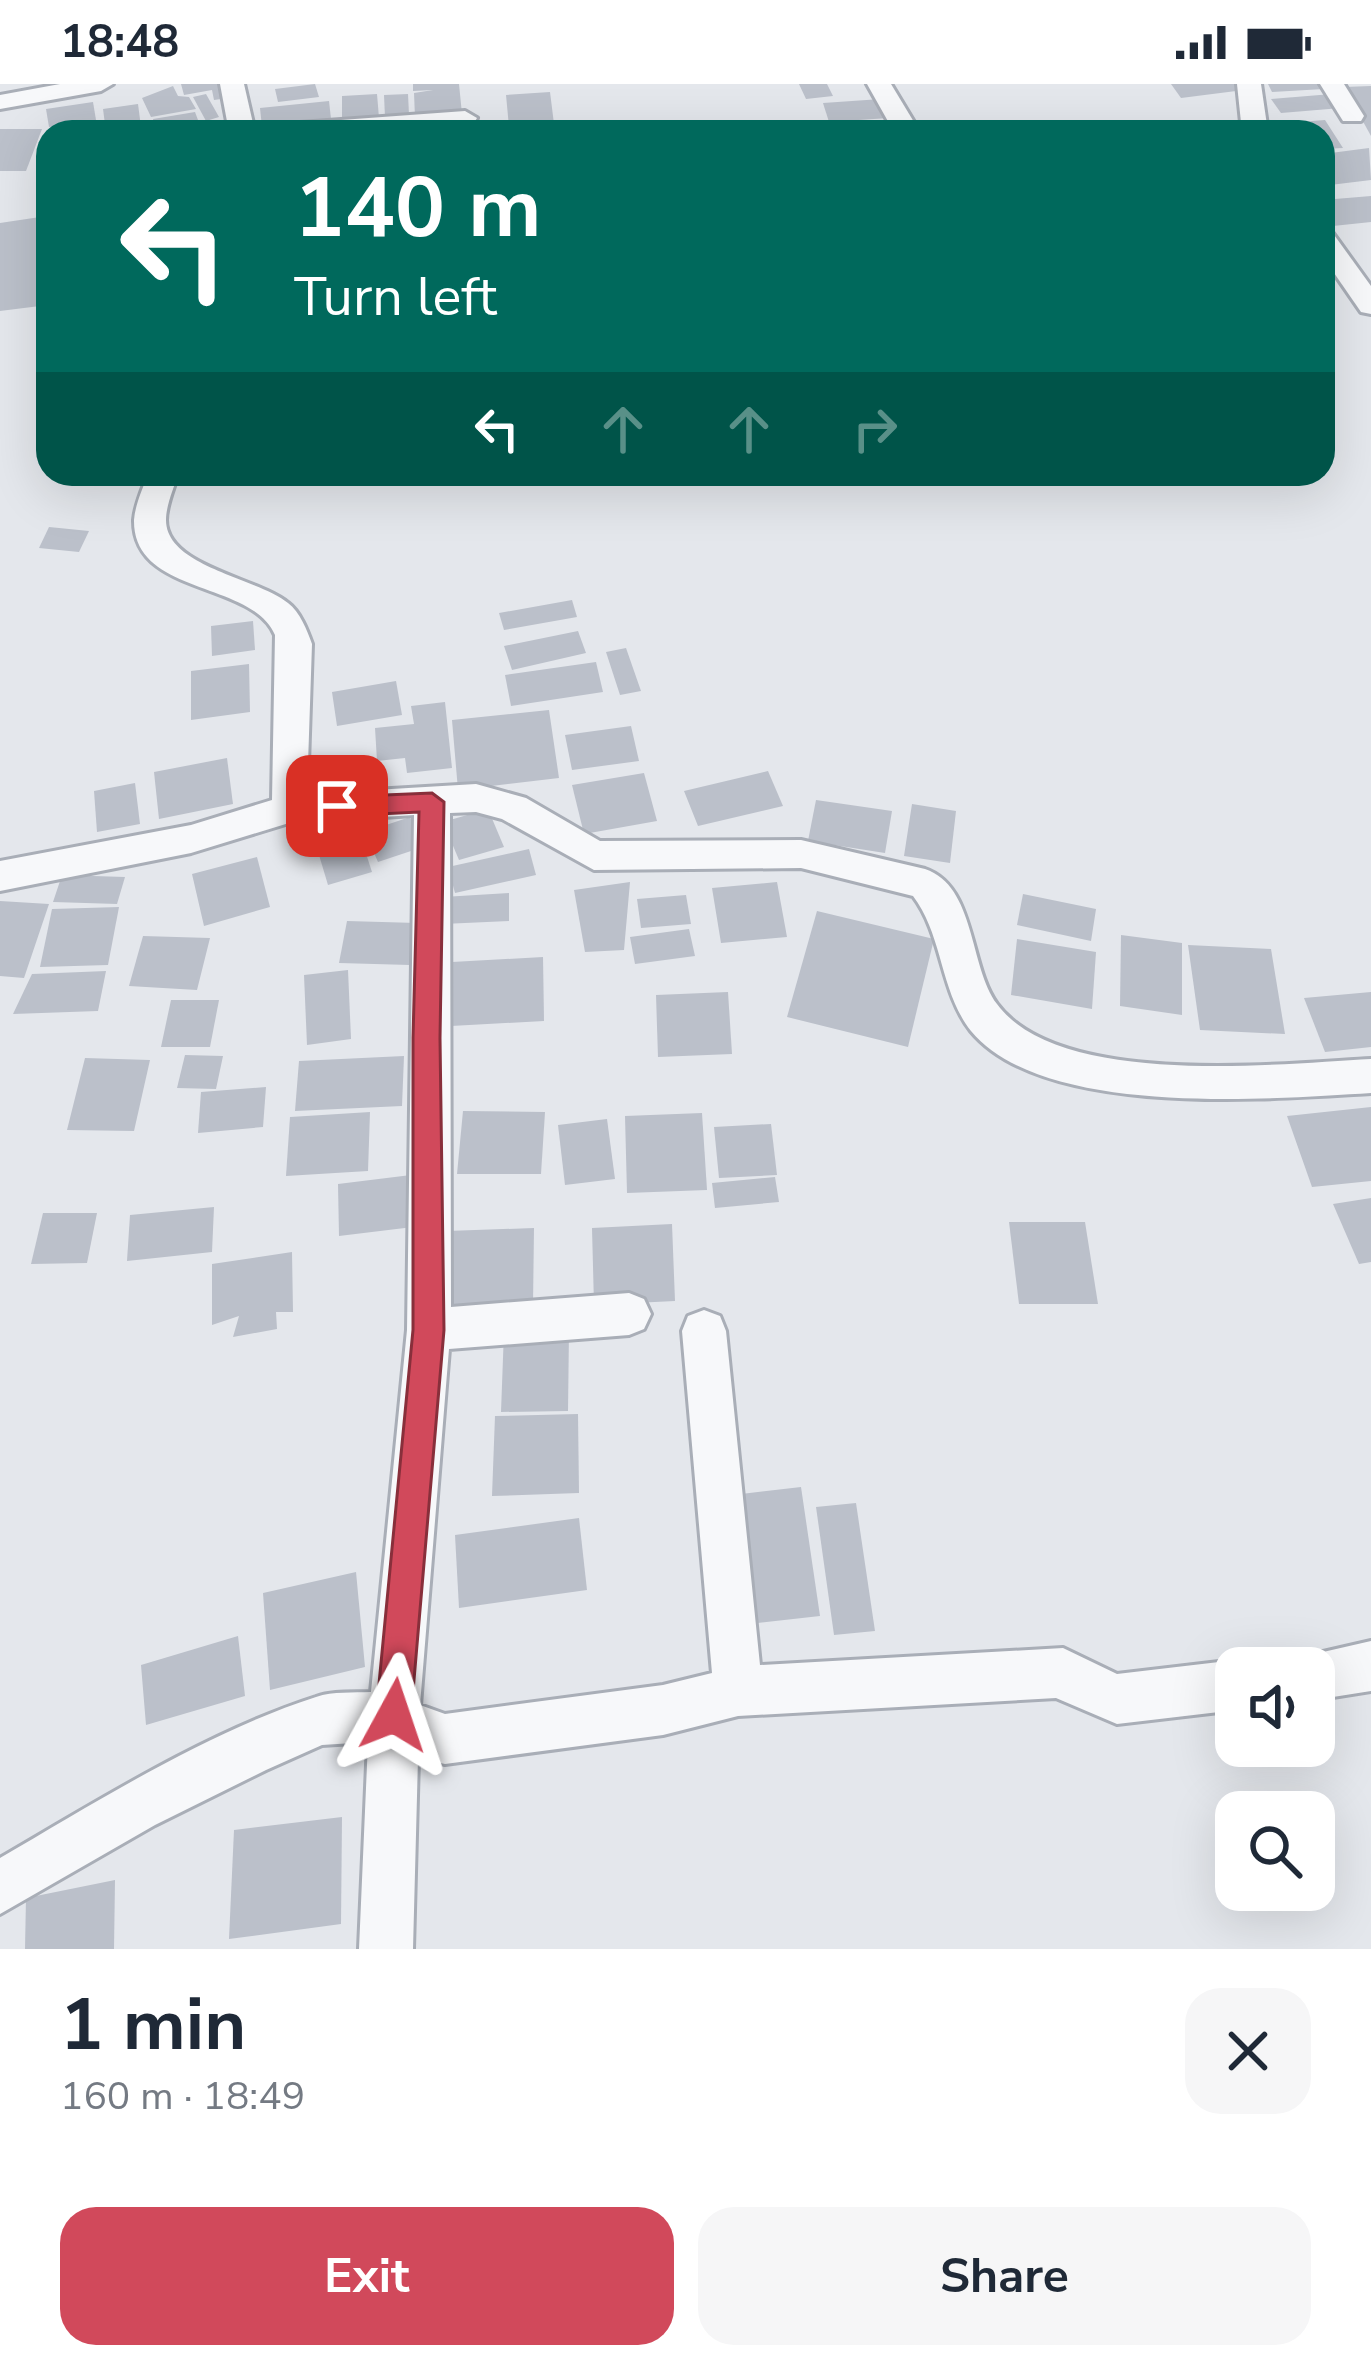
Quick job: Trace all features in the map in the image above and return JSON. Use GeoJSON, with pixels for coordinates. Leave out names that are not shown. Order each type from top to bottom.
{"type":"FeatureCollection","features":[{"type":"Feature","properties":{"kind":"street"},"geometry":{"type":"LineString","coordinates":[[0,102],[101,84]]}},
{"type":"Feature","properties":{"kind":"street"},"geometry":{"type":"LineString","coordinates":[[232,84],[240,120]]}},
{"type":"Feature","properties":{"kind":"street"},"geometry":{"type":"LineString","coordinates":[[878,84],[900,120]]}},
{"type":"Feature","properties":{"kind":"street"},"geometry":{"type":"LineString","coordinates":[[1249,84],[1254,120]]}},
{"type":"Feature","properties":{"kind":"street"},"geometry":{"type":"LineString","coordinates":[[1332,84],[1352,116]]}},
{"type":"Feature","properties":{"kind":"street"},"geometry":{"type":"LineString","coordinates":[[450,120],[465,118]]}},
{"type":"Feature","properties":{"kind":"street"},"geometry":{"type":"LineString","coordinates":[[1335,255],[1371,306]]}},
{"type":"Feature","properties":{"kind":"street"},"geometry":{"type":"LineString","coordinates":[[160,486],[149,524],[154,540],[198,575],[275,609],[288,625],[295,644],[289,808]]}},
{"type":"Feature","properties":{"kind":"street"},"geometry":{"type":"LineString","coordinates":[[0,876],[191,839],[289,808],[489,799],[594,856],[801,854],[925,884],[937,901],[968,987],[994,1029],[1025,1050],[1076,1070],[1296,1080],[1371,1076]]}},
{"type":"Feature","properties":{"kind":"street"},"geometry":{"type":"LineString","coordinates":[[386,1949],[394,1715],[429,1330],[427,1038],[432,802]]}},
{"type":"Feature","properties":{"kind":"street"},"geometry":{"type":"LineString","coordinates":[[429,1330],[629,1314]]}},
{"type":"Feature","properties":{"kind":"street"},"geometry":{"type":"LineString","coordinates":[[704,1331],[738,1691]]}},
{"type":"Feature","properties":{"kind":"street"},"geometry":{"type":"LineString","coordinates":[[1335,1672],[1371,1666]]}},
{"type":"Feature","properties":{"kind":"street"},"geometry":{"type":"LineString","coordinates":[[0,1888],[192,1777],[320,1720],[394,1715],[410,1731],[445,1739],[663,1710],[738,1691],[1063,1673],[1087,1690],[1117,1699],[1215,1687]]}},
{"type":"Feature","properties":{"kind":"building"},"geometry":{"type":"Polygon","coordinates":[[[181,84],[221,84],[228,98],[214,100],[212,90],[184,95],[181,84]]]}},
{"type":"Feature","properties":{"kind":"building"},"geometry":{"type":"Polygon","coordinates":[[[315,84],[319,97],[278,102],[275,89],[315,84]]]}},
{"type":"Feature","properties":{"kind":"building"},"geometry":{"type":"Polygon","coordinates":[[[413,84],[459,84],[462,114],[415,117],[414,93],[433,90],[413,91],[413,84]]]}},
{"type":"Feature","properties":{"kind":"building"},"geometry":{"type":"Polygon","coordinates":[[[799,84],[827,84],[833,96],[806,99],[799,84]]]}},
{"type":"Feature","properties":{"kind":"building"},"geometry":{"type":"Polygon","coordinates":[[[1171,84],[1239,84],[1244,90],[1181,98],[1171,84]]]}},
{"type":"Feature","properties":{"kind":"building"},"geometry":{"type":"Polygon","coordinates":[[[1268,84],[1321,84],[1324,89],[1272,92],[1268,84]]]}},
{"type":"Feature","properties":{"kind":"building"},"geometry":{"type":"Polygon","coordinates":[[[173,86],[196,109],[151,117],[142,98],[173,86]]]}},
{"type":"Feature","properties":{"kind":"building"},"geometry":{"type":"Polygon","coordinates":[[[1371,86],[1371,136],[1344,87],[1371,86]]]}},
{"type":"Feature","properties":{"kind":"building"},"geometry":{"type":"Polygon","coordinates":[[[550,92],[554,120],[508,120],[506,95],[550,92]]]}},
{"type":"Feature","properties":{"kind":"building"},"geometry":{"type":"Polygon","coordinates":[[[206,94],[219,117],[205,120],[193,97],[206,94]]]}},
{"type":"Feature","properties":{"kind":"building"},"geometry":{"type":"Polygon","coordinates":[[[377,94],[379,118],[342,120],[342,96],[377,94]]]}},
{"type":"Feature","properties":{"kind":"building"},"geometry":{"type":"Polygon","coordinates":[[[408,94],[409,115],[385,117],[384,95],[408,94]]]}},
{"type":"Feature","properties":{"kind":"building"},"geometry":{"type":"Polygon","coordinates":[[[1332,94],[1341,108],[1281,113],[1271,99],[1332,94]]]}},
{"type":"Feature","properties":{"kind":"building"},"geometry":{"type":"Polygon","coordinates":[[[881,99],[889,118],[828,120],[823,103],[881,99]]]}},
{"type":"Feature","properties":{"kind":"building"},"geometry":{"type":"Polygon","coordinates":[[[329,101],[331,119],[261,120],[260,108],[329,101]]]}},
{"type":"Feature","properties":{"kind":"building"},"geometry":{"type":"Polygon","coordinates":[[[93,102],[96,120],[48,120],[46,109],[93,102]]]}},
{"type":"Feature","properties":{"kind":"building"},"geometry":{"type":"Polygon","coordinates":[[[138,104],[140,120],[104,120],[103,109],[138,104]]]}},
{"type":"Feature","properties":{"kind":"building"},"geometry":{"type":"Polygon","coordinates":[[[195,112],[198,120],[153,120],[195,112]]]}},
{"type":"Feature","properties":{"kind":"building"},"geometry":{"type":"Polygon","coordinates":[[[0,129],[36,129],[36,145],[26,171],[0,171],[0,129]]]}},
{"type":"Feature","properties":{"kind":"building"},"geometry":{"type":"Polygon","coordinates":[[[1369,148],[1371,180],[1335,184],[1335,152],[1369,148]]]}},
{"type":"Feature","properties":{"kind":"building"},"geometry":{"type":"Polygon","coordinates":[[[1371,196],[1371,222],[1335,226],[1335,199],[1371,196]]]}},
{"type":"Feature","properties":{"kind":"building"},"geometry":{"type":"Polygon","coordinates":[[[36,218],[36,306],[0,311],[0,223],[36,218]]]}},
{"type":"Feature","properties":{"kind":"building"},"geometry":{"type":"Polygon","coordinates":[[[49,527],[89,531],[79,552],[39,548],[49,527]]]}},
{"type":"Feature","properties":{"kind":"building"},"geometry":{"type":"Polygon","coordinates":[[[572,600],[577,617],[504,630],[499,613],[572,600]]]}},
{"type":"Feature","properties":{"kind":"building"},"geometry":{"type":"Polygon","coordinates":[[[253,621],[255,650],[212,656],[211,626],[253,621]]]}},
{"type":"Feature","properties":{"kind":"building"},"geometry":{"type":"Polygon","coordinates":[[[578,631],[586,653],[512,670],[504,646],[578,631]]]}},
{"type":"Feature","properties":{"kind":"building"},"geometry":{"type":"Polygon","coordinates":[[[626,648],[641,691],[620,695],[606,652],[626,648]]]}},
{"type":"Feature","properties":{"kind":"building"},"geometry":{"type":"Polygon","coordinates":[[[596,662],[603,692],[511,706],[505,675],[596,662]]]}},
{"type":"Feature","properties":{"kind":"building"},"geometry":{"type":"Polygon","coordinates":[[[249,664],[250,712],[191,720],[191,671],[249,664]]]}},
{"type":"Feature","properties":{"kind":"building"},"geometry":{"type":"Polygon","coordinates":[[[396,681],[402,715],[337,726],[332,692],[396,681]]]}},
{"type":"Feature","properties":{"kind":"building"},"geometry":{"type":"Polygon","coordinates":[[[445,702],[452,768],[407,773],[405,758],[377,761],[375,728],[414,724],[411,706],[445,702]]]}},
{"type":"Feature","properties":{"kind":"building"},"geometry":{"type":"Polygon","coordinates":[[[549,710],[559,778],[458,790],[452,720],[549,710]]]}},
{"type":"Feature","properties":{"kind":"building"},"geometry":{"type":"Polygon","coordinates":[[[631,726],[639,761],[572,770],[565,735],[631,726]]]}},
{"type":"Feature","properties":{"kind":"building"},"geometry":{"type":"Polygon","coordinates":[[[227,758],[233,804],[159,819],[154,772],[227,758]]]}},
{"type":"Feature","properties":{"kind":"building"},"geometry":{"type":"Polygon","coordinates":[[[768,771],[783,806],[698,826],[684,791],[768,771]]]}},
{"type":"Feature","properties":{"kind":"building"},"geometry":{"type":"Polygon","coordinates":[[[644,773],[657,821],[584,834],[572,785],[644,773]]]}},
{"type":"Feature","properties":{"kind":"building"},"geometry":{"type":"Polygon","coordinates":[[[135,783],[140,824],[97,832],[94,791],[135,783]]]}},
{"type":"Feature","properties":{"kind":"building"},"geometry":{"type":"Polygon","coordinates":[[[816,800],[892,811],[885,853],[808,841],[816,800]]]}},
{"type":"Feature","properties":{"kind":"building"},"geometry":{"type":"Polygon","coordinates":[[[912,804],[956,811],[950,863],[904,856],[912,804]]]}},
{"type":"Feature","properties":{"kind":"building"},"geometry":{"type":"Polygon","coordinates":[[[488,809],[504,847],[459,860],[443,822],[488,809]]]}},
{"type":"Feature","properties":{"kind":"building"},"geometry":{"type":"Polygon","coordinates":[[[410,817],[423,847],[378,862],[365,832],[410,817]]]}},
{"type":"Feature","properties":{"kind":"building"},"geometry":{"type":"Polygon","coordinates":[[[356,823],[372,872],[328,885],[313,835],[356,823]]]}},
{"type":"Feature","properties":{"kind":"building"},"geometry":{"type":"Polygon","coordinates":[[[529,849],[536,875],[455,893],[448,867],[529,849]]]}},
{"type":"Feature","properties":{"kind":"building"},"geometry":{"type":"Polygon","coordinates":[[[257,857],[270,907],[204,926],[192,874],[257,857]]]}},
{"type":"Feature","properties":{"kind":"building"},"geometry":{"type":"Polygon","coordinates":[[[62,875],[125,877],[117,904],[53,902],[62,875]]]}},
{"type":"Feature","properties":{"kind":"building"},"geometry":{"type":"Polygon","coordinates":[[[630,882],[624,950],[585,952],[574,890],[630,882]]]}},
{"type":"Feature","properties":{"kind":"building"},"geometry":{"type":"Polygon","coordinates":[[[777,882],[787,937],[721,943],[712,888],[777,882]]]}},
{"type":"Feature","properties":{"kind":"building"},"geometry":{"type":"Polygon","coordinates":[[[509,893],[509,921],[443,924],[443,897],[509,893]]]}},
{"type":"Feature","properties":{"kind":"building"},"geometry":{"type":"Polygon","coordinates":[[[1023,894],[1096,909],[1091,941],[1017,925],[1023,894]]]}},
{"type":"Feature","properties":{"kind":"building"},"geometry":{"type":"Polygon","coordinates":[[[686,895],[691,924],[641,928],[637,899],[686,895]]]}},
{"type":"Feature","properties":{"kind":"building"},"geometry":{"type":"Polygon","coordinates":[[[0,901],[49,904],[24,978],[0,976],[0,901]]]}},
{"type":"Feature","properties":{"kind":"building"},"geometry":{"type":"Polygon","coordinates":[[[119,907],[108,965],[40,967],[52,909],[119,907]]]}},
{"type":"Feature","properties":{"kind":"building"},"geometry":{"type":"Polygon","coordinates":[[[817,911],[934,939],[908,1047],[787,1017],[817,911]]]}},
{"type":"Feature","properties":{"kind":"building"},"geometry":{"type":"Polygon","coordinates":[[[347,921],[417,923],[410,965],[339,963],[347,921]]]}},
{"type":"Feature","properties":{"kind":"building"},"geometry":{"type":"Polygon","coordinates":[[[689,929],[695,956],[635,964],[630,937],[689,929]]]}},
{"type":"Feature","properties":{"kind":"building"},"geometry":{"type":"Polygon","coordinates":[[[1121,935],[1182,943],[1182,1015],[1120,1006],[1121,935]]]}},
{"type":"Feature","properties":{"kind":"building"},"geometry":{"type":"Polygon","coordinates":[[[143,936],[210,938],[197,990],[129,986],[143,936]]]}},
{"type":"Feature","properties":{"kind":"building"},"geometry":{"type":"Polygon","coordinates":[[[1017,939],[1096,952],[1092,1009],[1011,995],[1017,939]]]}},
{"type":"Feature","properties":{"kind":"building"},"geometry":{"type":"Polygon","coordinates":[[[1188,945],[1271,949],[1285,1034],[1200,1030],[1188,945]]]}},
{"type":"Feature","properties":{"kind":"building"},"geometry":{"type":"Polygon","coordinates":[[[543,957],[544,1021],[451,1026],[452,962],[543,957]]]}},
{"type":"Feature","properties":{"kind":"building"},"geometry":{"type":"Polygon","coordinates":[[[348,970],[351,1039],[307,1045],[304,975],[348,970]]]}},
{"type":"Feature","properties":{"kind":"building"},"geometry":{"type":"Polygon","coordinates":[[[106,971],[98,1011],[13,1014],[32,974],[106,971]]]}},
{"type":"Feature","properties":{"kind":"building"},"geometry":{"type":"Polygon","coordinates":[[[728,992],[732,1054],[658,1057],[656,995],[728,992]]]}},
{"type":"Feature","properties":{"kind":"building"},"geometry":{"type":"Polygon","coordinates":[[[1371,992],[1371,1047],[1325,1052],[1304,998],[1371,992]]]}},
{"type":"Feature","properties":{"kind":"building"},"geometry":{"type":"Polygon","coordinates":[[[171,1000],[219,1000],[210,1047],[161,1047],[171,1000]]]}},
{"type":"Feature","properties":{"kind":"building"},"geometry":{"type":"Polygon","coordinates":[[[185,1055],[223,1056],[216,1089],[177,1088],[185,1055]]]}},
{"type":"Feature","properties":{"kind":"building"},"geometry":{"type":"Polygon","coordinates":[[[404,1056],[402,1106],[295,1111],[299,1061],[404,1056]]]}},
{"type":"Feature","properties":{"kind":"building"},"geometry":{"type":"Polygon","coordinates":[[[85,1058],[150,1060],[134,1131],[67,1130],[85,1058]]]}},
{"type":"Feature","properties":{"kind":"building"},"geometry":{"type":"Polygon","coordinates":[[[266,1087],[263,1127],[198,1133],[201,1092],[266,1087]]]}},
{"type":"Feature","properties":{"kind":"building"},"geometry":{"type":"Polygon","coordinates":[[[1371,1107],[1371,1181],[1312,1187],[1287,1116],[1371,1107]]]}},
{"type":"Feature","properties":{"kind":"building"},"geometry":{"type":"Polygon","coordinates":[[[463,1111],[545,1112],[541,1174],[457,1174],[463,1111]]]}},
{"type":"Feature","properties":{"kind":"building"},"geometry":{"type":"Polygon","coordinates":[[[370,1112],[368,1171],[286,1176],[290,1117],[370,1112]]]}},
{"type":"Feature","properties":{"kind":"building"},"geometry":{"type":"Polygon","coordinates":[[[702,1113],[707,1190],[627,1193],[625,1116],[702,1113]]]}},
{"type":"Feature","properties":{"kind":"building"},"geometry":{"type":"Polygon","coordinates":[[[607,1119],[615,1179],[565,1185],[558,1125],[607,1119]]]}},
{"type":"Feature","properties":{"kind":"building"},"geometry":{"type":"Polygon","coordinates":[[[771,1124],[777,1175],[719,1178],[714,1127],[771,1124]]]}},
{"type":"Feature","properties":{"kind":"building"},"geometry":{"type":"Polygon","coordinates":[[[411,1175],[413,1227],[339,1236],[338,1184],[411,1175]]]}},
{"type":"Feature","properties":{"kind":"building"},"geometry":{"type":"Polygon","coordinates":[[[775,1177],[779,1202],[715,1208],[712,1183],[775,1177]]]}},
{"type":"Feature","properties":{"kind":"building"},"geometry":{"type":"Polygon","coordinates":[[[1371,1198],[1371,1262],[1359,1264],[1333,1204],[1371,1198]]]}},
{"type":"Feature","properties":{"kind":"building"},"geometry":{"type":"Polygon","coordinates":[[[214,1207],[212,1252],[127,1261],[130,1215],[214,1207]]]}},
{"type":"Feature","properties":{"kind":"building"},"geometry":{"type":"Polygon","coordinates":[[[43,1213],[97,1213],[87,1263],[31,1264],[43,1213]]]}},
{"type":"Feature","properties":{"kind":"building"},"geometry":{"type":"Polygon","coordinates":[[[1009,1222],[1085,1222],[1098,1304],[1019,1304],[1009,1222]]]}},
{"type":"Feature","properties":{"kind":"building"},"geometry":{"type":"Polygon","coordinates":[[[672,1224],[675,1301],[594,1305],[592,1228],[672,1224]]]}},
{"type":"Feature","properties":{"kind":"building"},"geometry":{"type":"Polygon","coordinates":[[[534,1228],[533,1305],[443,1309],[447,1231],[534,1228]]]}},
{"type":"Feature","properties":{"kind":"building"},"geometry":{"type":"Polygon","coordinates":[[[292,1252],[293,1312],[276,1312],[277,1329],[233,1337],[239,1316],[212,1325],[212,1264],[292,1252]]]}},
{"type":"Feature","properties":{"kind":"building"},"geometry":{"type":"Polygon","coordinates":[[[569,1330],[568,1411],[501,1412],[504,1331],[569,1330]]]}},
{"type":"Feature","properties":{"kind":"building"},"geometry":{"type":"Polygon","coordinates":[[[578,1414],[579,1493],[492,1496],[495,1416],[578,1414]]]}},
{"type":"Feature","properties":{"kind":"building"},"geometry":{"type":"Polygon","coordinates":[[[801,1487],[820,1616],[749,1624],[733,1495],[801,1487]]]}},
{"type":"Feature","properties":{"kind":"building"},"geometry":{"type":"Polygon","coordinates":[[[856,1503],[875,1631],[834,1635],[816,1507],[856,1503]]]}},
{"type":"Feature","properties":{"kind":"building"},"geometry":{"type":"Polygon","coordinates":[[[579,1518],[587,1590],[459,1608],[455,1535],[579,1518]]]}},
{"type":"Feature","properties":{"kind":"building"},"geometry":{"type":"Polygon","coordinates":[[[356,1572],[365,1667],[270,1690],[263,1593],[356,1572]]]}},
{"type":"Feature","properties":{"kind":"building"},"geometry":{"type":"Polygon","coordinates":[[[238,1636],[245,1696],[146,1725],[141,1665],[238,1636]]]}},
{"type":"Feature","properties":{"kind":"building"},"geometry":{"type":"Polygon","coordinates":[[[342,1817],[341,1924],[229,1939],[234,1830],[342,1817]]]}},
{"type":"Feature","properties":{"kind":"building"},"geometry":{"type":"Polygon","coordinates":[[[115,1880],[114,1949],[25,1949],[26,1898],[115,1880]]]}},
{"type":"Feature","properties":{"kind":"route"},"geometry":{"type":"LineString","coordinates":[[337,806],[432,802],[427,1038],[429,1330],[394,1715]]}}]}
